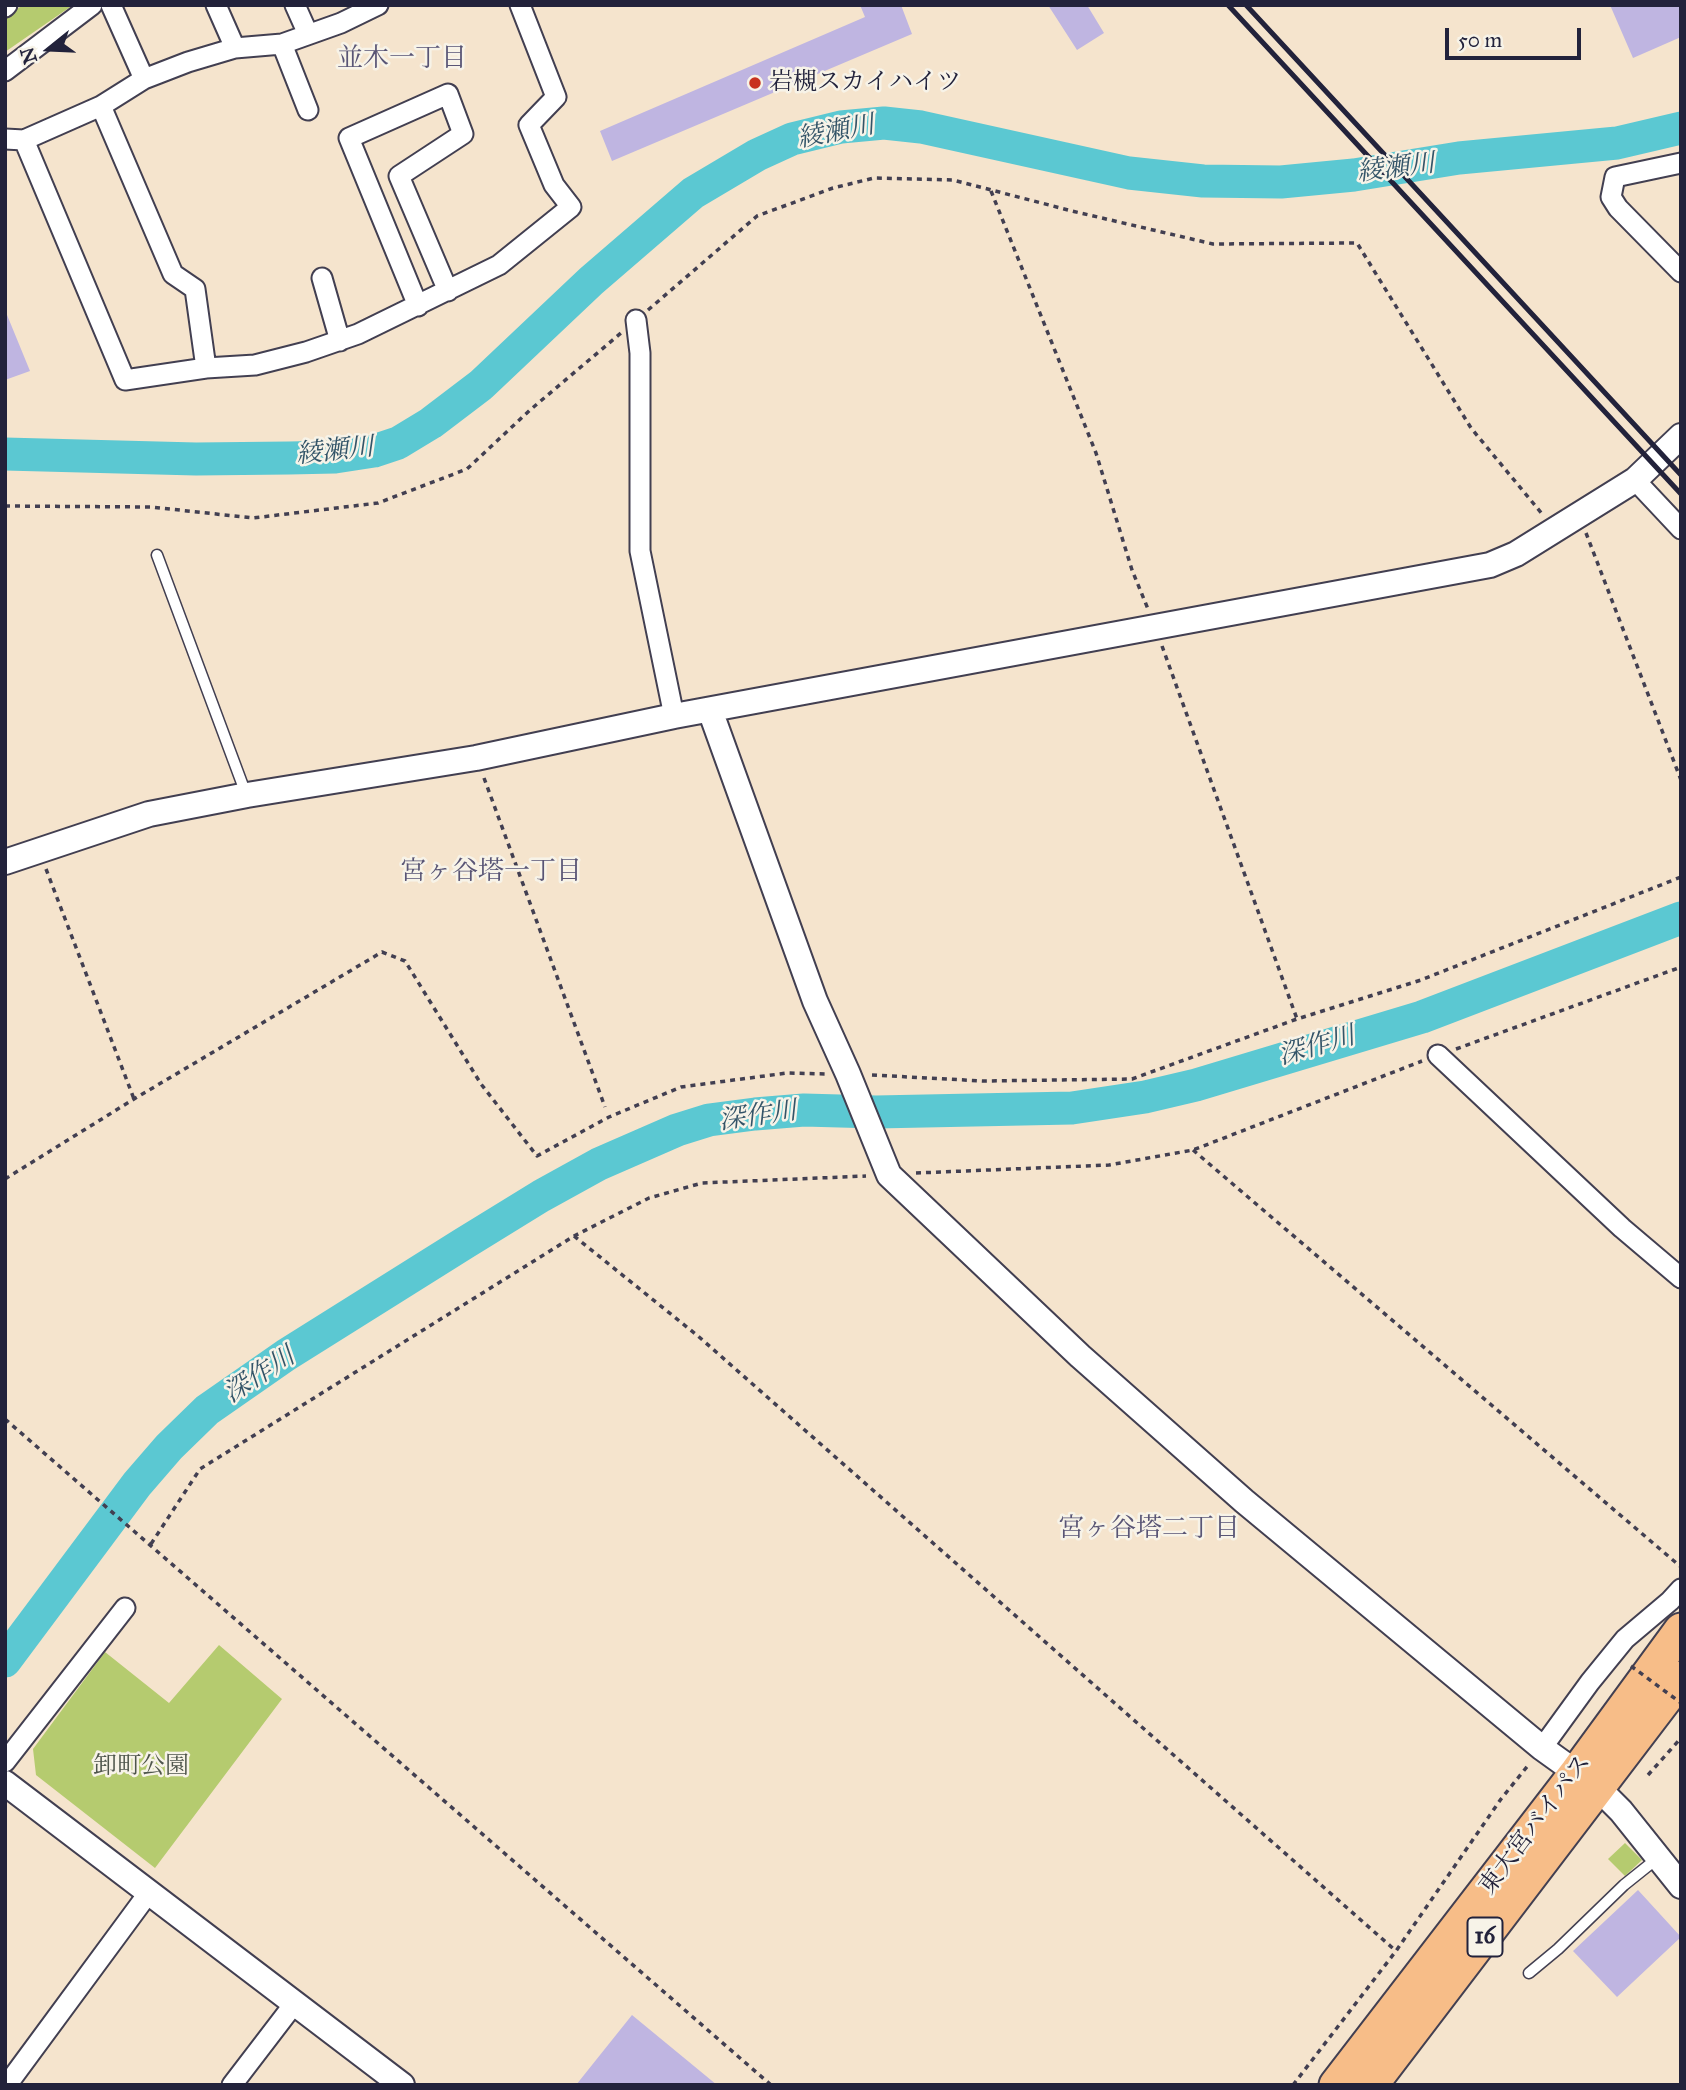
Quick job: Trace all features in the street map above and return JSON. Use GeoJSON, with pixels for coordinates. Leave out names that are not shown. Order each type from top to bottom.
{"type":"FeatureCollection","features":[{"type":"Feature","properties":{"kind":"highway","name":"東大宮バイパス"},"geometry":{"type":"LineString","coordinates":[[1371,2085],[1588,1780],[1681,1630]]}},
{"type":"Feature","properties":{"kind":"highway","name":"東大宮バイパス"},"geometry":{"type":"LineString","coordinates":[[1336,2085],[1588,1780],[1681,1678]]}},
{"type":"Feature","properties":{"kind":"street"},"geometry":{"type":"LineString","coordinates":[[5,71],[92,5]]}},
{"type":"Feature","properties":{"kind":"street"},"geometry":{"type":"LineString","coordinates":[[111,5],[144,79]]}},
{"type":"Feature","properties":{"kind":"street"},"geometry":{"type":"LineString","coordinates":[[216,5],[234,48]]}},
{"type":"Feature","properties":{"kind":"street"},"geometry":{"type":"LineString","coordinates":[[295,5],[307,34]]}},
{"type":"Feature","properties":{"kind":"street"},"geometry":{"type":"LineString","coordinates":[[375,6],[341,23],[282,44],[234,48],[188,62],[144,79],[102,106],[15,140],[125,380],[206,368],[255,365],[340,341],[499,265],[571,207],[554,185],[529,125],[556,97],[520,5]]}},
{"type":"Feature","properties":{"kind":"street"},"geometry":{"type":"LineString","coordinates":[[282,44],[308,110]]}},
{"type":"Feature","properties":{"kind":"street"},"geometry":{"type":"LineString","coordinates":[[418,306],[349,138],[448,94],[463,134],[399,176],[448,291]]}},
{"type":"Feature","properties":{"kind":"street"},"geometry":{"type":"LineString","coordinates":[[102,106],[173,274],[195,289],[206,368]]}},
{"type":"Feature","properties":{"kind":"street"},"geometry":{"type":"LineString","coordinates":[[1681,163],[1615,177],[1611,197],[1618,208],[1681,272]]}},
{"type":"Feature","properties":{"kind":"street"},"geometry":{"type":"LineString","coordinates":[[322,278],[340,341]]}},
{"type":"Feature","properties":{"kind":"street"},"geometry":{"type":"LineString","coordinates":[[636,320],[640,354],[640,551],[674,716]]}},
{"type":"Feature","properties":{"kind":"street"},"geometry":{"type":"LineString","coordinates":[[5,862],[149,814],[247,795],[476,758],[674,716],[1490,565],[1516,554],[1635,480],[1681,436]]}},
{"type":"Feature","properties":{"kind":"street"},"geometry":{"type":"LineString","coordinates":[[1635,480],[1681,529]]}},
{"type":"Feature","properties":{"kind":"street"},"geometry":{"type":"LineString","coordinates":[[710,710],[814,1001],[848,1074],[889,1175],[1080,1356],[1244,1501],[1542,1748],[1588,1780],[1621,1811],[1681,1886]]}},
{"type":"Feature","properties":{"kind":"street"},"geometry":{"type":"LineString","coordinates":[[1438,1055],[1622,1228],[1681,1278]]}},
{"type":"Feature","properties":{"kind":"street"},"geometry":{"type":"LineString","coordinates":[[1542,1748],[1625,1639],[1681,1589]]}},
{"type":"Feature","properties":{"kind":"street"},"geometry":{"type":"LineString","coordinates":[[5,1762],[125,1608]]}},
{"type":"Feature","properties":{"kind":"street"},"geometry":{"type":"LineString","coordinates":[[5,1783],[402,2085]]}},
{"type":"Feature","properties":{"kind":"street"},"geometry":{"type":"LineString","coordinates":[[7,2085],[150,1892]]}},
{"type":"Feature","properties":{"kind":"street"},"geometry":{"type":"LineString","coordinates":[[232,2085],[294,2004]]}},
{"type":"Feature","properties":{"kind":"lane"},"geometry":{"type":"LineString","coordinates":[[157,555],[247,795]]}},
{"type":"Feature","properties":{"kind":"lane"},"geometry":{"type":"LineString","coordinates":[[1529,1973],[1558,1949],[1624,1885],[1659,1857]]}},
{"type":"Feature","properties":{"kind":"path"},"geometry":{"type":"LineString","coordinates":[[5,506],[151,507],[253,518],[378,503],[467,469],[561,383],[757,216],[833,188],[874,178],[953,180],[1213,244],[1357,243],[1471,428],[1555,530]]}},
{"type":"Feature","properties":{"kind":"path"},"geometry":{"type":"LineString","coordinates":[[991,191],[1096,453],[1132,570],[1297,1019]]}},
{"type":"Feature","properties":{"kind":"path"},"geometry":{"type":"LineString","coordinates":[[1580,515],[1681,780]]}},
{"type":"Feature","properties":{"kind":"path"},"geometry":{"type":"LineString","coordinates":[[476,758],[605,1107]]}},
{"type":"Feature","properties":{"kind":"path"},"geometry":{"type":"LineString","coordinates":[[39,850],[134,1099]]}},
{"type":"Feature","properties":{"kind":"path"},"geometry":{"type":"LineString","coordinates":[[5,1179],[382,952],[405,961],[481,1084],[537,1156],[609,1117],[681,1087],[787,1073],[984,1081],[1132,1079],[1297,1019],[1421,980],[1681,877]]}},
{"type":"Feature","properties":{"kind":"path"},"geometry":{"type":"LineString","coordinates":[[151,1544],[200,1469],[574,1236],[649,1198],[702,1183],[1109,1165],[1193,1150],[1438,1055],[1681,967]]}},
{"type":"Feature","properties":{"kind":"path"},"geometry":{"type":"LineString","coordinates":[[1193,1150],[1681,1567]]}},
{"type":"Feature","properties":{"kind":"path"},"geometry":{"type":"LineString","coordinates":[[574,1236],[698,1336],[1396,1951]]}},
{"type":"Feature","properties":{"kind":"path"},"geometry":{"type":"LineString","coordinates":[[5,1419],[771,2085]]}},
{"type":"Feature","properties":{"kind":"path"},"geometry":{"type":"LineString","coordinates":[[1631,1666],[1681,1703]]}},
{"type":"Feature","properties":{"kind":"path"},"geometry":{"type":"LineString","coordinates":[[1648,1775],[1681,1738]]}},
{"type":"Feature","properties":{"kind":"path"},"geometry":{"type":"LineString","coordinates":[[1293,2085],[1396,1951],[1501,1799],[1542,1748]]}},
{"type":"Feature","properties":{"kind":"green space"},"geometry":{"type":"Polygon","coordinates":[[[23,5],[73,5],[5,52],[5,17],[23,5]]]}},
{"type":"Feature","properties":{"kind":"green space","name":"卸町公園"},"geometry":{"type":"Polygon","coordinates":[[[219,1645],[282,1699],[155,1868],[36,1775],[33,1749],[105,1652],[169,1703],[219,1645]]]}},
{"type":"Feature","properties":{"kind":"green space"},"geometry":{"type":"Polygon","coordinates":[[[1625,1843],[1642,1860],[1625,1876],[1608,1859],[1625,1843]]]}},
{"type":"Feature","properties":{"kind":"building","name":"岩槻スカイハイツ"},"geometry":{"type":"Polygon","coordinates":[[[860,5],[901,5],[912,34],[612,161],[600,131],[865,17],[860,5]]]}},
{"type":"Feature","properties":{"kind":"building"},"geometry":{"type":"Polygon","coordinates":[[[1048,5],[1087,5],[1104,33],[1077,50],[1048,5]]]}},
{"type":"Feature","properties":{"kind":"building"},"geometry":{"type":"Polygon","coordinates":[[[1610,5],[1681,5],[1681,37],[1633,58],[1610,5]]]}},
{"type":"Feature","properties":{"kind":"building"},"geometry":{"type":"Polygon","coordinates":[[[5,310],[30,371],[5,380],[5,310]]]}},
{"type":"Feature","properties":{"kind":"building"},"geometry":{"type":"Polygon","coordinates":[[[1638,1890],[1681,1937],[1617,1997],[1573,1951],[1638,1890]]]}},
{"type":"Feature","properties":{"kind":"building"},"geometry":{"type":"Polygon","coordinates":[[[632,2015],[717,2085],[576,2085],[632,2015]]]}},
{"type":"Feature","properties":{"kind":"waterway","name":"綾瀬川"},"geometry":{"type":"LineString","coordinates":[[5,454],[196,459],[335,457],[374,451],[398,443],[431,423],[481,385],[591,281],[693,193],[757,155],[792,139],[841,127],[884,123],[921,127],[1129,173],[1203,181],[1281,182],[1354,175],[1459,158],[1617,143],[1681,128]]}},
{"type":"Feature","properties":{"kind":"waterway","name":"深作川"},"geometry":{"type":"LineString","coordinates":[[5,1661],[137,1484],[169,1447],[207,1410],[286,1355],[541,1196],[599,1164],[677,1130],[709,1120],[755,1114],[804,1110],[876,1112],[1072,1108],[1145,1097],[1196,1085],[1422,1017],[1681,918]]}},
{"type":"Feature","properties":{"kind":"railway"},"geometry":{"type":"LineString","coordinates":[[1228,5],[1681,494]]}},
{"type":"Feature","properties":{"kind":"railway"},"geometry":{"type":"LineString","coordinates":[[1246,5],[1681,475]]}},
{"type":"Feature","properties":{"kind":"place","name":"岩槻スカイハイツ"},"geometry":{"type":"Point","coordinates":[755,83]}},
{"type":"Feature","properties":{"kind":"district","name":"並木一丁目"},"geometry":{"type":"Point","coordinates":[402,60]}},
{"type":"Feature","properties":{"kind":"district","name":"宮ヶ谷塔一丁目"},"geometry":{"type":"Point","coordinates":[491,873]}},
{"type":"Feature","properties":{"kind":"district","name":"宮ヶ谷塔二丁目"},"geometry":{"type":"Point","coordinates":[1149,1530]}}]}
